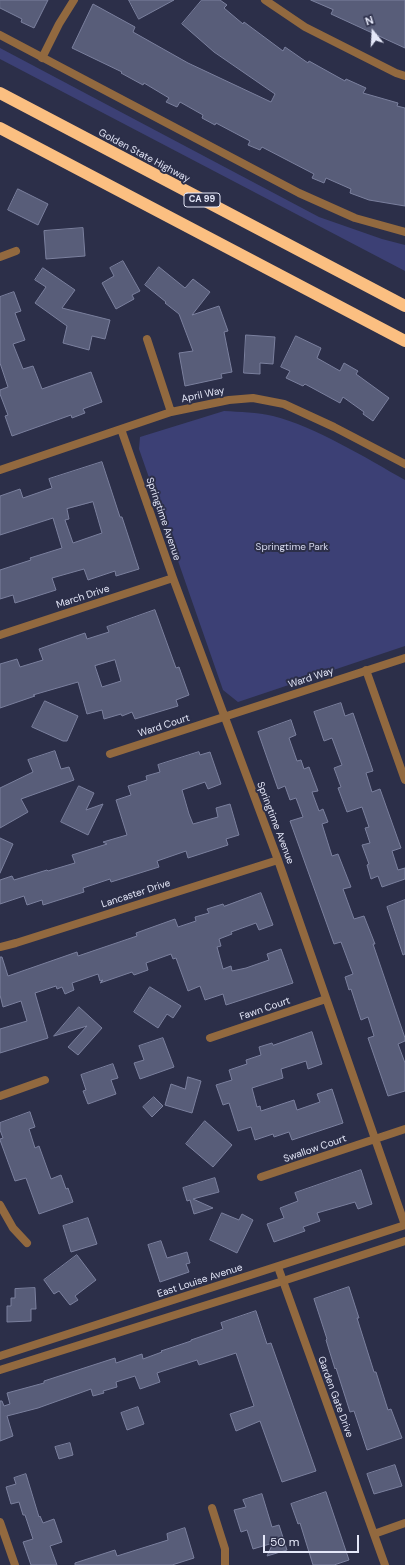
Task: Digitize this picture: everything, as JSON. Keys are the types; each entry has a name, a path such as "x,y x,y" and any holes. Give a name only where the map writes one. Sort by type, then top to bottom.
{"highway":[{"name":"Golden State Highway","path":"0,94 405,306"},
{"path":"0,128 405,341"}],"street":[{"path":"42,58 59,24 74,0"},
{"path":"265,0 305,27 396,73 405,76"},
{"path":"0,35 299,193 355,218 405,232"},
{"path":"0,257 16,252"},
{"path":"147,339 171,412"},
{"name":"April Way","path":"0,468 171,412 228,400 253,398 284,404 334,426 405,464"},
{"name":"Springtime Avenue","path":"121,429 173,578 278,860 405,1225"},
{"name":"March Drive","path":"0,635 173,578"},
{"name":"Ward Way","path":"224,716 405,658"},
{"path":"366,670 405,780"},
{"name":"Ward Court","path":"110,754 224,716"},
{"name":"Lancaster Drive","path":"0,947 278,860"},
{"name":"Fawn Court","path":"210,1038 326,999"},
{"path":"0,1096 45,1080"},
{"name":"Swallow Court","path":"261,1177 405,1129"},
{"path":"0,1205 13,1228 27,1243"},
{"name":"East Louise Avenue","path":"0,1356 405,1225"},
{"path":"0,1370 405,1241"},
{"name":"Garden Gate Drive","path":"278,1267 385,1565"},
{"path":"212,1508 225,1549 225,1565"},
{"path":"0,1522 14,1565"},
{"path":"374,1534 405,1523"}],"green space":[{"path":"0,48 319,217 382,239 405,245 405,271 0,59"},
{"name":"Springtime Park","path":"224,411 261,414 289,421 323,435 405,480 405,646 238,702 223,690 139,449 140,437"}],"building":[{"path":"0,0 48,0 34,28 21,22 22,19 0,8"},
{"path":"129,0 174,0 139,19"},
{"path":"202,0 220,0 227,5 224,8 243,24 244,22 283,51 285,47 308,63 309,61 345,81 346,79 366,88 363,93 398,103 397,106 405,108 405,206 369,200 350,193 351,189 326,178 324,183 312,178 314,174 262,147 260,150 248,145 250,141 216,123 215,125 202,118 203,115 180,102 177,107 166,102 169,98 144,83 143,85 121,73 122,72 72,48 93,4 135,27 133,32 188,63 271,102 275,94 214,52 182,24"},
{"path":"311,0 405,0 405,48 331,14 333,10"},
{"path":"18,189 48,204 38,225 8,210"},
{"path":"83,228 85,256 46,259 44,231"},
{"path":"123,261 140,291 132,295 134,299 116,309 102,283 114,276 110,268"},
{"path":"159,267 185,288 193,279 210,292 192,315 219,306 228,331 224,332 232,372 221,374 222,378 185,386 179,353 193,351 179,314 145,285"},
{"path":"43,268 75,290 62,308 110,320 105,339 92,336 89,350 63,343 67,326 35,303 46,287 35,280"},
{"path":"14,292 21,311 15,313 25,340 13,344 23,369 33,366 42,389 91,372 102,402 83,409 85,413 72,418 71,415 12,436 5,416 8,415 0,394 0,390 8,387 0,363 0,297"},
{"path":"246,335 275,337 273,364 260,363 260,374 244,373"},
{"path":"296,336 321,348 317,358 340,371 344,363 358,371 356,374 389,398 373,421 363,414 364,412 343,397 340,403 305,384 303,386 286,378 290,371 281,367"},
{"path":"102,462 139,569 116,576 115,571 88,580 84,569 52,578 56,590 15,603 13,595 0,599 0,570 31,560 30,558 62,548 53,518 0,535 0,496 20,489 23,498 52,488 49,479","holes":["93,502 102,533 73,543 65,520 69,519 67,509"]},
{"path":"155,610 176,668 179,667 189,695 176,700 178,706 135,719 132,712 122,716 121,714 104,719 102,710 87,714 78,682 33,695 35,696 0,708 0,664 17,659 20,667 43,660 39,649 85,633 87,639 109,632 107,627","holes":["115,660 121,681 102,687 95,666"]},
{"path":"45,701 78,716 67,741 63,741 32,727"},
{"path":"341,703 345,716 353,713 373,771 366,773 372,792 380,789 401,848 392,851 398,870 405,868 405,879 382,887 378,876 371,879 367,865 369,864 362,845 370,843 365,828 369,827 362,807 347,812 338,788 341,787 334,768 342,765 332,738 324,741 314,712"},
{"path":"291,720 296,735 289,738 297,761 301,760 304,769 309,767 318,791 312,792 319,811 323,809 328,822 322,824 332,856 338,854 351,887 343,889 354,919 364,916 375,944 373,944 405,1038 405,1041 398,1044 405,1063 405,1091 388,1096 368,1038 374,1036 368,1017 361,1020 351,989 349,990 345,977 353,974 341,942 334,944 290,821 303,817 296,798 290,800 285,786 278,789 258,732"},
{"path":"55,751 61,769 69,767 74,780 21,799 28,812 0,828 0,788 33,772 28,760"},
{"path":"199,752 200,755 210,752 221,784 208,789 205,782 182,790 189,814 193,824 218,817 216,808 230,804 239,835 226,839 228,845 188,858 186,851 157,861 159,867 111,882 110,879 83,888 84,892 43,905 42,900 27,905 24,896 0,904 0,880 12,876 14,880 75,863 72,855 107,844 103,842 127,835 116,800 131,795 128,786 147,780 146,776 160,772 158,765"},
{"path":"79,786 94,793 86,810 103,804 88,835 61,822"},
{"path":"0,838 13,844 0,873"},
{"path":"261,893 273,925 259,930 256,923 231,932 232,934 219,939 221,946 217,947 223,969 231,966 232,971 246,968 269,960 267,954 281,949 293,983 226,1005 223,994 205,1000 200,986 188,991 176,958 173,959 171,954 146,963 148,970 134,975 132,972 100,983 103,980 100,981 98,974 72,983 74,990 65,994 62,987 57,989 56,986 35,993 48,1038 0,1053 0,1029 27,1021 21,1001 3,1007 0,995 0,957 2,957 8,976 77,952 78,956 137,936 136,933 175,919 178,927 196,921 195,917 209,913 207,909 223,904 224,906"},
{"path":"405,900 405,954 403,955 387,907"},
{"path":"150,987 181,1006 173,1018 167,1014 158,1028 134,1012"},
{"path":"79,1007 102,1028 78,1055 68,1047 87,1026 54,1036"},
{"path":"312,1032 322,1064 308,1069 306,1061 281,1069 283,1078 252,1088 257,1107 260,1106 261,1111 294,1100 297,1110 320,1102 317,1094 332,1089 343,1123 292,1140 289,1132 274,1137 273,1134 255,1140 251,1127 238,1131 229,1103 223,1105 216,1085 232,1080 229,1070 247,1064 246,1060 261,1055 259,1047 272,1043 273,1045"},
{"path":"163,1038 174,1067 140,1079 134,1063 144,1060 139,1046"},
{"path":"113,1064 118,1078 111,1080 116,1094 88,1104 83,1091 86,1090 81,1075"},
{"path":"188,1077 201,1081 192,1113 165,1105 171,1084 185,1089"},
{"path":"154,1097 163,1106 152,1117 143,1107"},
{"path":"30,1112 35,1127 29,1129 35,1148 39,1146 51,1179 61,1175 73,1202 39,1214 26,1178 15,1181 0,1140 3,1138 0,1130 0,1123"},
{"path":"205,1121 232,1145 213,1167 186,1144"},
{"path":"361,1170 372,1204 358,1209 355,1202 317,1213 320,1221 303,1227 305,1231 274,1242 267,1224 284,1218 280,1208 298,1201 295,1193"},
{"path":"215,1178 219,1192 193,1199 213,1208 194,1214 190,1200 187,1201 183,1188"},
{"path":"222,1213 239,1220 242,1214 253,1220 237,1253 210,1240"},
{"path":"88,1218 97,1244 71,1252 63,1226"},
{"path":"161,1241 167,1258 187,1252 190,1263 186,1264 189,1272 160,1282 148,1245"},
{"path":"77,1255 96,1280 75,1296 78,1300 70,1305 59,1291 54,1294 44,1280"},
{"path":"349,1287 374,1372 376,1372 388,1410 391,1409 402,1438 367,1450 354,1411 350,1412 336,1368 335,1369 314,1299"},
{"path":"35,1288 36,1309 31,1309 31,1321 7,1322 7,1306 11,1306 11,1298 15,1298 15,1289"},
{"path":"256,1311 267,1344 271,1343 316,1471 282,1482 260,1421 236,1431 230,1414 254,1406 236,1353 199,1365 197,1360 157,1373 160,1382 140,1389 135,1376 116,1382 117,1387 103,1391 104,1393 93,1396 91,1389 38,1408 7,1416 13,1436 0,1441 0,1401 2,1401 4,1406 10,1404 7,1393 44,1383 44,1381 115,1358 116,1363 142,1354 143,1359 223,1329 221,1323"},
{"path":"138,1407 144,1424 127,1430 121,1413"},
{"path":"70,1443 73,1455 59,1459 55,1447"},
{"path":"395,1465 402,1486 374,1494 367,1474"},
{"path":"26,1474 39,1517 40,1516 43,1523 54,1519 62,1542 50,1546 57,1565 31,1565 23,1542 33,1539 19,1502 11,1504 6,1487 16,1484 14,1478"},
{"path":"326,1492 349,1560 334,1565 313,1565 300,1523 298,1524 291,1504"},
{"path":"262,1494 272,1527 279,1525 287,1550 267,1556 273,1543 253,1549 247,1530 241,1532 234,1510 246,1507 243,1500"},
{"path":"185,1528 194,1558 172,1565 75,1565 75,1563 115,1550 117,1556 168,1540 167,1534"}]}
